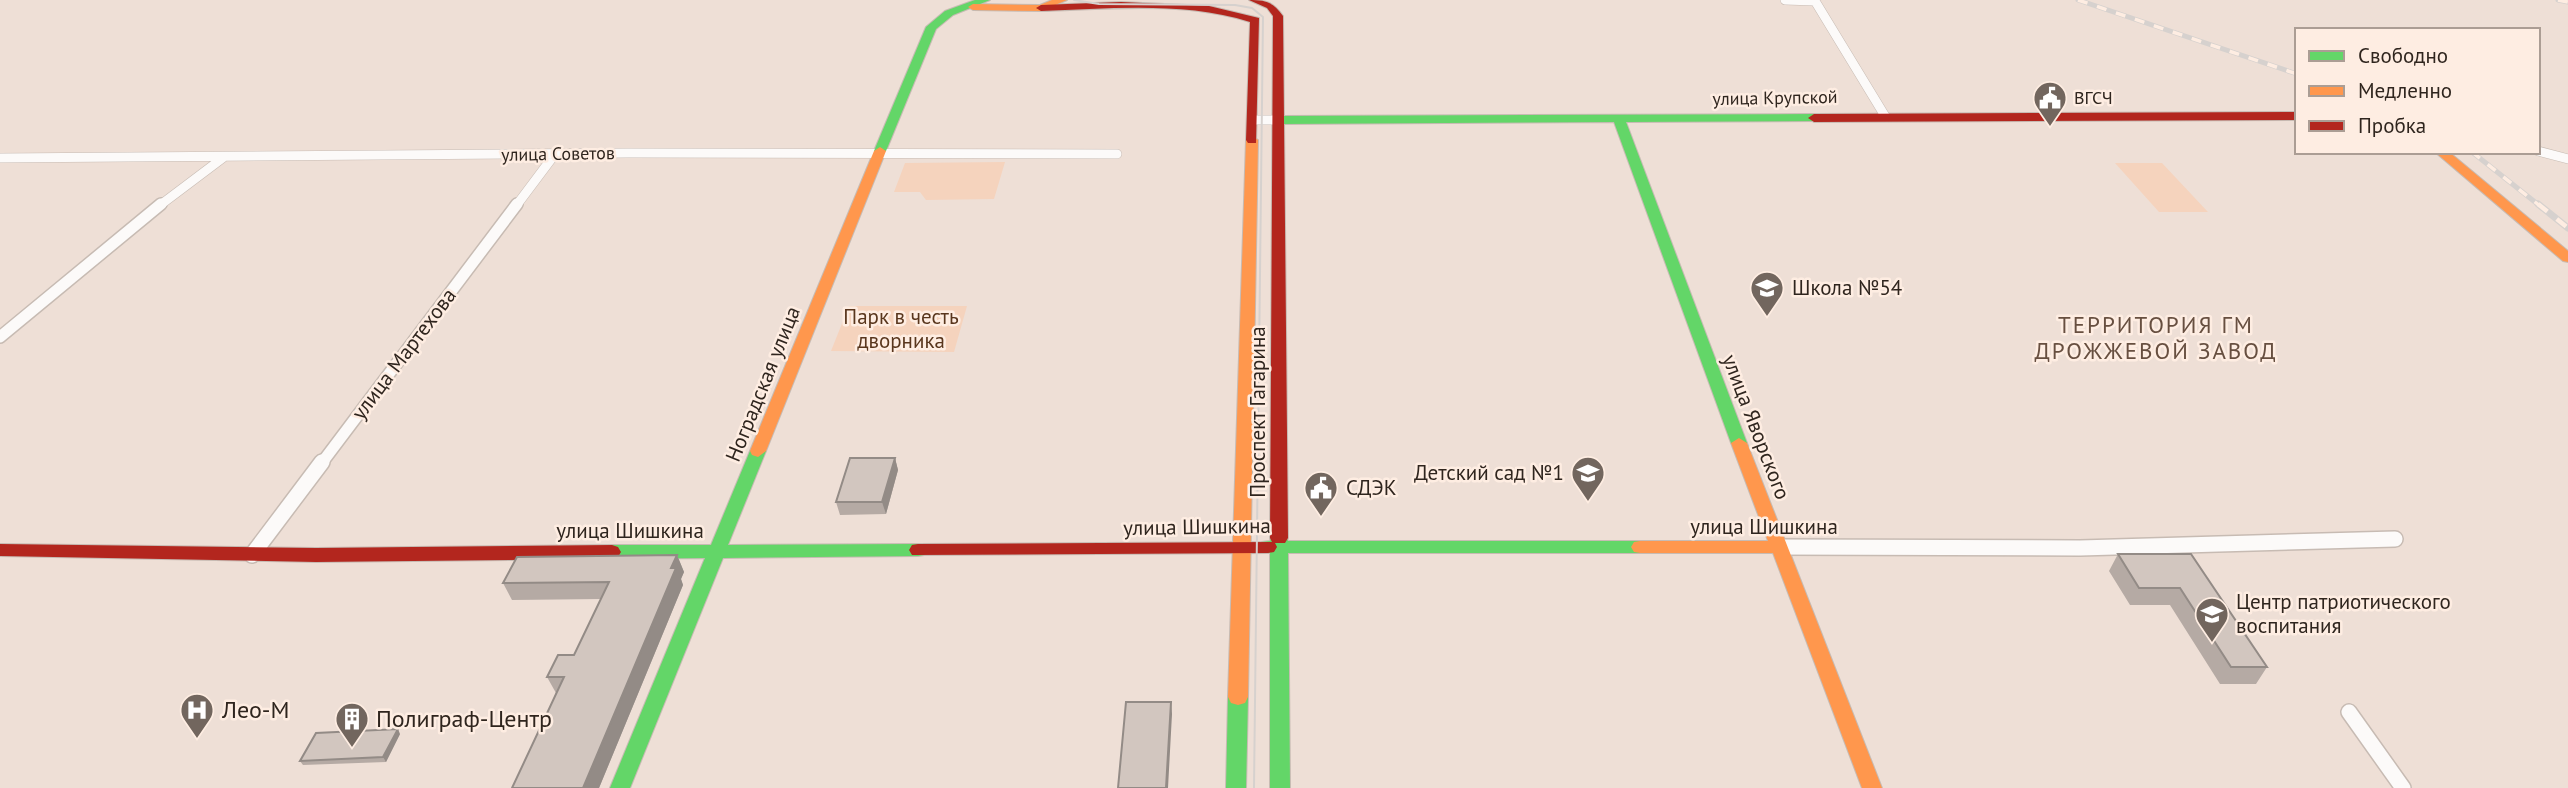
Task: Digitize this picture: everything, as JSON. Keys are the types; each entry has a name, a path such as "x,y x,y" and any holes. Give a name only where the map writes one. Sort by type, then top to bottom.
{"main road":[{"name":"Ноградская улица","path":"620,788 931,27 939,19 959,8 985,0"},
{"path":"1041,8 1062,0"},
{"path":"1254,0 1271,6 1278,16 1280,120"},
{"path":"959,8 1008,4 1041,8 1213,6 1252,15 1255,20 1253,120"},
{"name":"улица Крупской","path":"1280,120 2295,116"},
{"name":"Проспект Гагарина","path":"1236,788 1253,120"},
{"name":"Проспект Гагарина","path":"1280,120 1280,788"},
{"name":"улица Яворского","path":"1619,120 1778,547 1872,788"},
{"path":"2443,154 2568,258"},
{"name":"улица Шишкина","path":"0,550 252,555 1242,547 1778,547"}],"street":[{"path":"1785,0 1815,1 1885,116"},
{"name":"улица Крупской","path":"1253,120 1280,120"},
{"path":"2540,152 2568,159"},
{"name":"улица Мартехова","path":"252,555 555,154"},
{"name":"улица Советов","path":"0,158 1117,154"},
{"path":"0,337 145,216 225,157"},
{"name":"улица Шишкина","path":"1778,547 2120,547 2395,539"},
{"path":"2349,712 2403,788"}],"green space":[{"path":"1005,162 994,199 926,200 920,192 894,192 905,163"},
{"path":"2115,163 2162,163 2208,212 2159,212"},
{"name":"Парк в честь дворника","path":"849,306 967,306 954,352 831,351"}],"building":[{"path":"850,458 895,458 882,502 836,502"},
{"path":"2118,554 2191,554 2267,667 2231,667 2180,588 2139,588"},
{"path":"677,555 671,568 676,568 583,788 512,788 564,677 547,677 558,655 574,655 609,582 503,583 517,557"},
{"path":"1126,702 1171,702 1166,788 1118,788"},
{"name":"Полиграф-Центр","path":"398,729 383,757 300,761 316,733"}],"tram line":[{"path":"1074,0 1099,4 1235,5 1252,8 1263,17 1254,788"}],"railway":[{"path":"2078,0 2295,73"},
{"path":"2558,0 2568,2"},
{"path":"2475,154 2540,206"},
{"path":"2538,204 2568,228"}],"traffic: fast":[{"path":"880,151 931,27 949,13 985,0"},
{"path":"1280,120 1814,118"},
{"path":"1619,120 1739,443"},
{"path":"620,788 758,451"},
{"path":"1279,538 1280,788"},
{"path":"1268,547 1640,547"},
{"path":"612,552 918,550"},
{"path":"1236,788 1238,697"}],"traffic: slow":[{"path":"973,7 1041,8 1062,0"},
{"path":"1238,697 1252,140"},
{"path":"758,451 880,151"},
{"path":"2443,154 2568,258"},
{"path":"1739,443 1872,788"},
{"path":"1640,547 1778,547"}],"traffic: jam":[{"path":"1254,0 1271,6 1278,16 1279,538"},
{"path":"1041,8 1181,7 1209,9 1255,20 1252,140"},
{"path":"1814,118 2295,116"},
{"path":"918,550 1268,547"},
{"path":"0,550 316,555 612,552"}],"place":[{"name":"ВГСЧ","path":"2050,128"},
{"name":"Школа №54","path":"1767,318"},
{"name":"Детский сад №1","path":"1588,503"},
{"name":"СДЭК","path":"1321,518"},
{"name":"Центр патриотического воспитания","path":"2212,644"},
{"name":"Лео-М","path":"197,740"},
{"name":"Полиграф-Центр","path":"352,749"}],"district":[{"name":"ТЕРРИТОРИЯ ГМ ДРОЖЖЕВОЙ ЗАВОД","path":"2156,338"}]}
